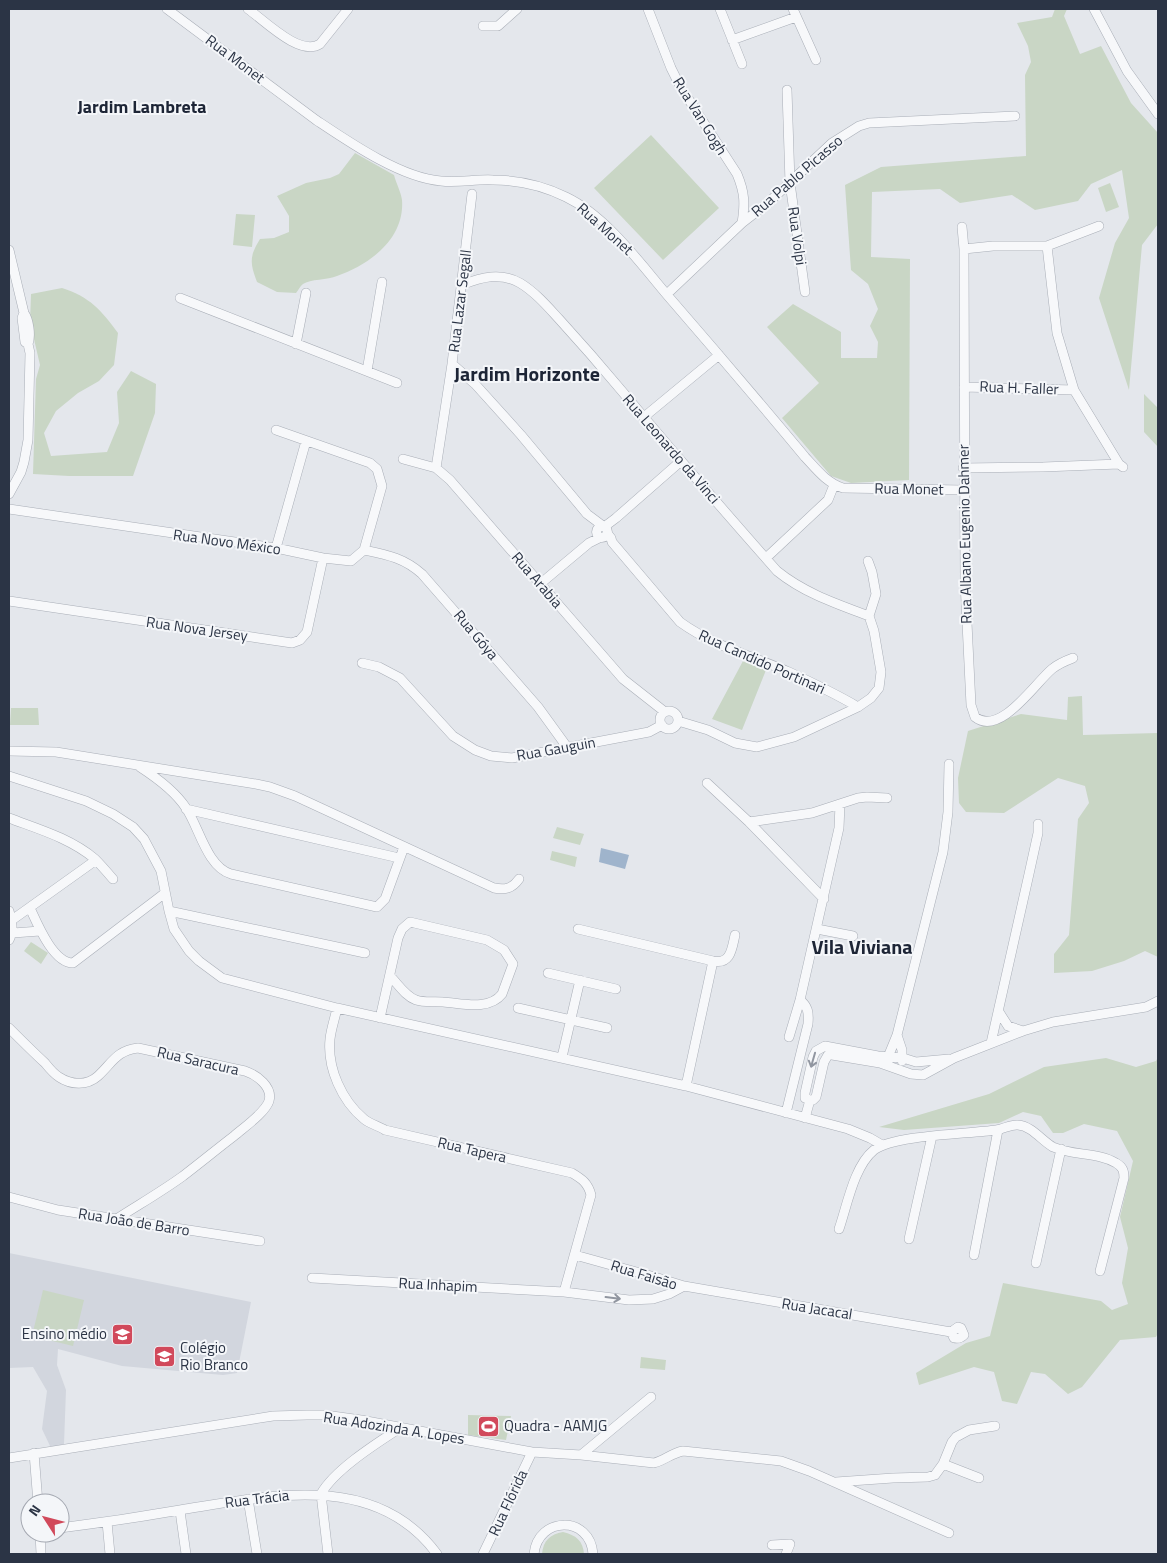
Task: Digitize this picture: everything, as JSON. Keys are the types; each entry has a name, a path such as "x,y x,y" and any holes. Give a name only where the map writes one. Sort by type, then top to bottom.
{"street":[{"name":"Rua Monet","path":"167,9 316,120 393,165 426,178 441,181 509,180 538,186 567,198 590,213 620,240 805,457 834,486 843,488 963,490"},
{"path":"248,9 295,44 308,48 320,44 348,9"},
{"path":"483,26 498,26 518,9"},
{"name":"Rua Van Gogh","path":"648,9 671,68 683,91 737,174 744,197 742,223"},
{"path":"720,9 742,64"},
{"path":"1094,9 1127,70 1158,114"},
{"path":"732,40 795,13 816,60"},
{"name":"Rua Volpi","path":"787,90 790,183 805,292"},
{"name":"Rua Pablo Picasso","path":"667,294 742,223 769,202 832,144 859,126 1015,116"},
{"name":"Rua Lazar Segall","path":"436,468 450,380 472,194"},
{"path":"964,248 1047,246 1099,226"},
{"name":"Rua Albano Eugenio Dahmer","path":"962,227 964,248 963,490 965,582 971,704 975,717 984,722 990,722 1006,715 1051,670 1060,663 1073,658"},
{"path":"963,468 1121,466 1074,390 1057,333 1047,246"},
{"path":"9,250 24,313 22,318 30,361 28,440 22,472 9,494"},
{"path":"464,268 481,278"},
{"name":"Rua Leonardo da Vinci","path":"462,285 493,276 508,278 527,288 538,297 590,353 777,571 801,588 869,616"},
{"path":"367,372 382,282"},
{"path":"296,344 306,293"},
{"path":"180,298 397,383"},
{"path":"644,418 719,355"},
{"name":"Rua Candido Portinari","path":"452,364 475,384 521,436 680,622 717,644 789,672 858,707"},
{"path":"450,380 467,378"},
{"name":"Rua H. Faller","path":"964,387 1074,390"},
{"path":"276,430 370,463 377,469 382,486 364,550"},
{"path":"276,548 306,441"},
{"name":"Rua Arabia","path":"404,459 436,468 465,497 623,679 633,689 665,712 674,712 678,717 678,721 708,730 735,742 757,747 794,737 858,707"},
{"path":"540,584 615,523 616,518 681,461"},
{"path":"766,558 828,500 834,486"},
{"name":"Rua Novo México","path":"9,509 276,548 323,558 351,561 364,550"},
{"name":"Rua Góya","path":"364,550 399,558 411,564 422,574 538,707 567,747"},
{"name":"Rua Nova Jersey","path":"9,601 292,643 300,640 307,632 323,558"},
{"path":"858,707 876,693 881,677 874,631 869,616 876,594 868,561"},
{"name":"Rua Gauguin","path":"362,663 380,667 400,678 453,736 475,750 491,756 512,758 649,732 662,725"},
{"path":"665,712 661,718 662,725 666,728 675,726 678,721"},
{"path":"9,751 48,751 270,787 295,796 494,888 503,890 510,888 519,879"},
{"path":"888,1061 897,1035 943,852 948,812 949,764"},
{"path":"138,765 163,784 186,808 216,865 224,872 377,907 385,899 404,847"},
{"path":"9,776 86,801 113,814 133,827 144,839 161,872 174,929 189,951 222,978 337,1008 686,1086 848,1128 882,1145"},
{"path":"707,783 749,822 824,899"},
{"path":"749,822 812,813 867,797 887,798"},
{"path":"789,1037 800,1000 824,899 839,828 840,804"},
{"path":"186,808 399,858"},
{"path":"9,818 60,837 75,845 96,860 113,879"},
{"path":"991,1043 1038,833 1038,824"},
{"path":"40,931 11,936 10,915 30,908 96,860"},
{"path":"30,908 40,931 60,958 66,962 73,962 165,893"},
{"path":"169,911 365,953"},
{"path":"380,1018 398,938 402,929 410,922 487,940 504,950 513,964 499,998 495,1001 469,1005 416,1000 408,995 390,976"},
{"path":"578,929 720,962 725,961 730,956 735,935"},
{"path":"817,929 853,936"},
{"path":"686,1086 713,961"},
{"path":"548,973 616,989"},
{"path":"562,1057 580,980"},
{"path":"786,1113 808,1024 806,1004 800,1000"},
{"path":"810,1100 806,1098 806,1088 813,1057 818,1049 825,1046 888,1061 898,1069 911,1074 923,1075 954,1058 1023,1031 1054,1022 1146,1007 1158,1001"},
{"name":"Rua Tapera","path":"337,1008 330,1039 331,1064 340,1088 351,1105 365,1120 385,1130 572,1174 583,1179 589,1186 591,1195 564,1292"},
{"path":"518,1008 607,1028"},
{"path":"999,1012 1008,1026 1023,1031"},
{"name":"Rua Saracura","path":"9,1028 59,1077 70,1082 81,1084 89,1082 98,1077 114,1058 122,1053 138,1048 245,1071 259,1078 265,1085 269,1094 269,1101 251,1122 182,1177 115,1220"},
{"path":"897,1035 903,1058 898,1069"},
{"path":"810,1100 816,1097 824,1062 832,1054 888,1061 903,1058 916,1062 954,1058"},
{"path":"923,1075 929,1062"},
{"path":"806,1088 818,1090"},
{"path":"805,1118 810,1100"},
{"path":"839,1229 857,1173 869,1154 882,1145 932,1136 998,1130 1016,1124 1023,1126 1047,1143 1061,1149 1109,1160 1124,1171 1124,1178 1100,1271"},
{"path":"974,1255 998,1130"},
{"path":"909,1239 932,1136"},
{"path":"1036,1263 1061,1149"},
{"name":"Rua João de Barro","path":"9,1197 58,1210 115,1220 260,1241"},
{"name":"Rua Faisão","path":"575,1256 684,1286"},
{"name":"Rua Inhapim","path":"312,1278 564,1292"},
{"name":"Rua Faisão","path":"564,1292 641,1300 669,1294 684,1286"},
{"name":"Rua Jacacal","path":"684,1286 951,1332"},
{"path":"581,1455 651,1397"},
{"name":"Rua Adozinda A. Lopes","path":"9,1458 273,1416 325,1415 532,1452 654,1463 662,1461 671,1454 683,1451 781,1461 834,1482 949,1533"},
{"path":"834,1482 928,1477 935,1475 943,1464 956,1437 970,1430 995,1426"},
{"path":"328,1554 321,1494 326,1486 369,1449 400,1428"},
{"name":"Rua Flórida","path":"483,1554 532,1452"},
{"path":"34,1453 37,1493"},
{"path":"943,1464 979,1478"},
{"name":"Rua Trácia","path":"70,1527 248,1499 282,1495 321,1494 363,1503 394,1514 420,1533 437,1554"},
{"path":"248,1499 258,1554"},
{"path":"180,1511 186,1554"},
{"path":"107,1522 110,1554"},
{"path":"534,1554 539,1538 545,1531 554,1526 564,1525 573,1526 582,1531 588,1538 593,1554"},
{"path":"772,1545 790,1544 786,1554"}],"shaded area":[{"name":"Colégio Rio Branco","path":"9,1253 251,1302 237,1373 223,1375 122,1366 58,1349 57,1365 66,1390 64,1444 51,1448 42,1429 47,1391 33,1367 9,1368"}],"green space":[{"path":"1055,9 1067,9 1064,16 1080,54 1101,46 1131,103 1158,133 1158,224 1142,245 1129,390 1099,298 1115,243 1129,218 1122,170 1091,184 1078,201 1035,210 1012,195 960,203 940,189 872,192 871,257 910,259 909,480 851,483 831,476 782,418 819,383 767,327 793,304 841,332 841,358 877,358 878,342 870,326 878,309 868,284 851,270 845,185 881,167 1026,156 1025,75 1031,62 1028,46 1017,23 1052,17"},
{"path":"651,135 719,208 663,260 594,188"},
{"path":"355,153 394,175 402,200 398,227 391,238 383,248 361,265 333,277 306,282 296,293 277,292 257,282 253,270 252,256 260,239 274,238 289,232 289,216 277,196 306,183 339,174"},
{"path":"1110,183 1119,207 1106,212 1098,188"},
{"path":"236,214 255,215 252,247 233,245"},
{"path":"62,288 88,300 118,333 114,365 99,381 78,393 56,411 44,433 51,456 107,452 119,423 117,392 131,371 156,384 155,413 133,476 33,474 36,379 40,365 30,322 31,294"},
{"path":"1144,394 1158,408 1158,447 1144,432"},
{"path":"743,661 766,670 742,730 712,719"},
{"path":"1082,696 1083,735 1158,733 1158,957 1145,951 1124,961 1092,971 1054,973 1054,954 1069,935 1078,819 1089,803 1085,786 1058,778 1004,813 966,812 959,803 958,778 968,731 1021,714 1067,720 1068,697"},
{"path":"11,708 38,708 39,725 10,725"},
{"path":"557,827 584,834 580,845 553,838"},
{"path":"552,851 577,857 575,867 550,860"},
{"path":"31,942 48,953 41,964 24,951"},
{"path":"1158,1057 1158,1333 1156,1337 1120,1340 1082,1387 1068,1394 1045,1374 1031,1372 1017,1404 1002,1401 994,1372 974,1367 919,1385 916,1373 966,1343 990,1336 1003,1283 1101,1301 1112,1310 1128,1304 1122,1283 1128,1248 1120,1217 1133,1161 1117,1131 1084,1124 1063,1133 1053,1133 1041,1116 1023,1112 999,1123 904,1130 879,1127 989,1094 1044,1067 1106,1058 1136,1067 1156,1061"},
{"path":"43,1290 84,1300 73,1346 32,1336"},
{"path":"641,1357 666,1360 665,1370 640,1368"},
{"name":"Quadra - AAMJG","path":"468,1415 511,1416 506,1440 468,1435"},
{"path":"563,1532 578,1539 584,1554 542,1554 548,1539 554,1534"}],"water":[{"path":"601,848 629,855 625,869 599,862"}],"place":[{"name":"Ensino médio","path":"123,1334"},
{"name":"Colégio Rio Branco","path":"164,1357"},
{"name":"Quadra - AAMJG","path":"488,1426"}],"district":[{"name":"Jardim Lambreta","path":"142,107"},
{"name":"Jardim Horizonte","path":"527,374"},
{"name":"Vila Viviana","path":"862,947"}]}
